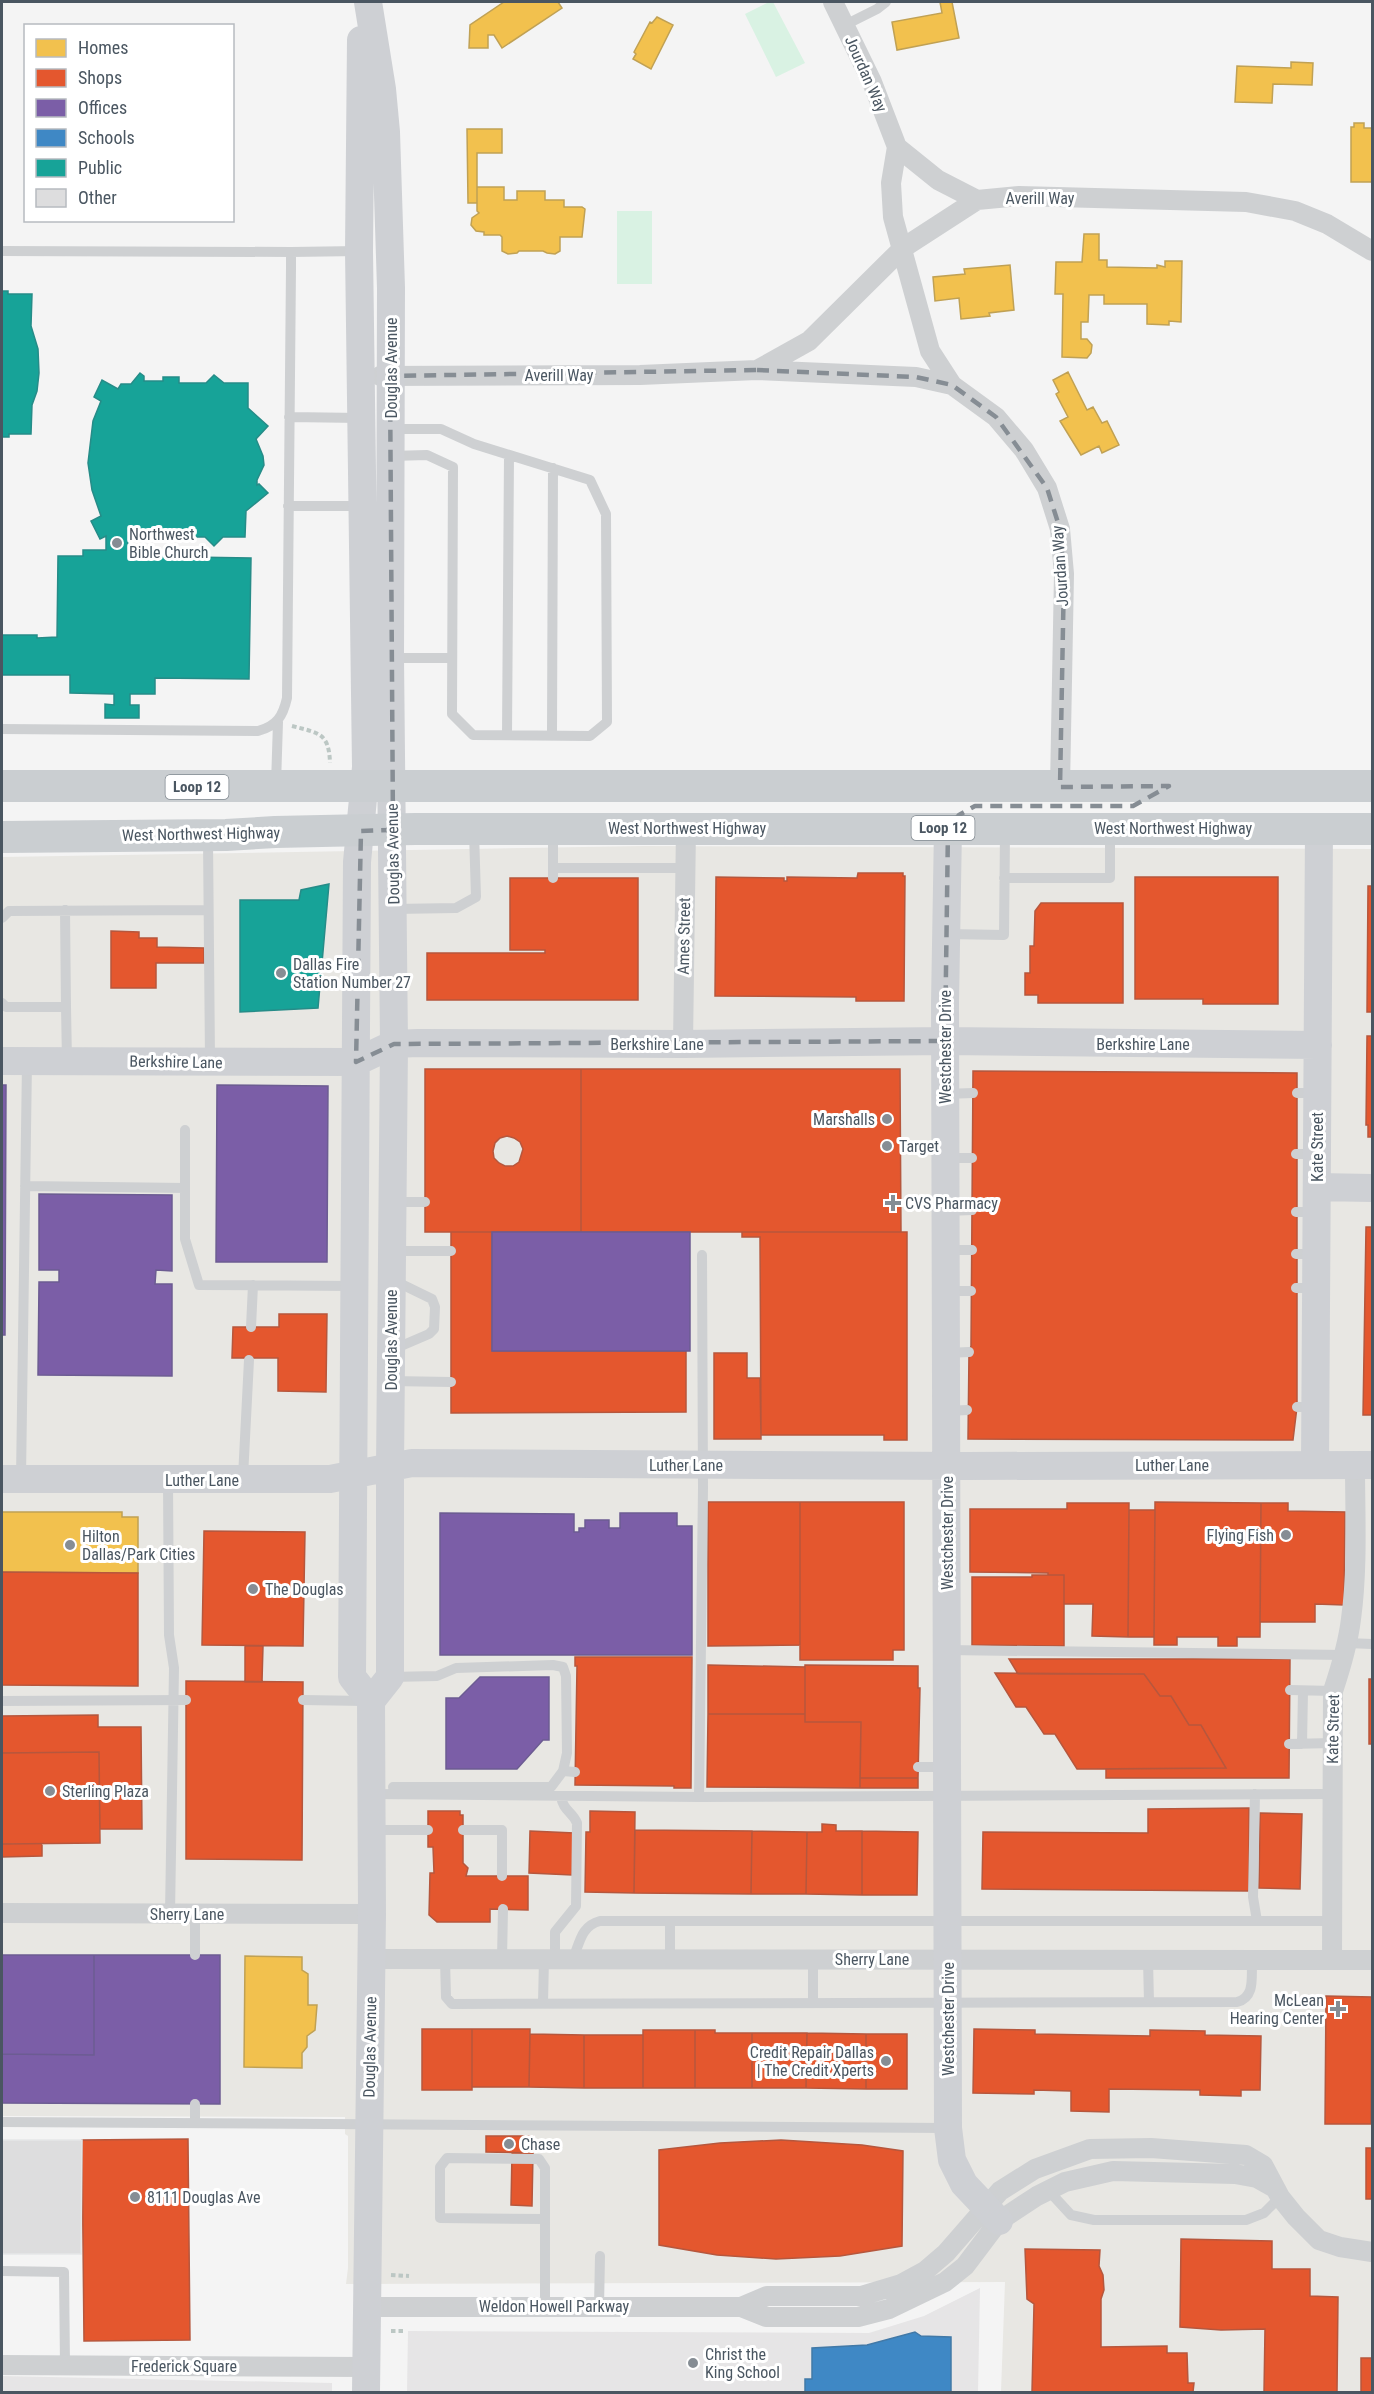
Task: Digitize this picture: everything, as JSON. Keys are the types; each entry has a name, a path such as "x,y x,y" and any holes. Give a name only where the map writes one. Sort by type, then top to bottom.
{"main road":[{"name":"Loop 12","path":"2,786 276,788 1372,786"},
{"path":"948,828 966,809 975,806 1133,806 1169,786"},
{"path":"275,832 276,788"},
{"name":"West Northwest Highway","path":"2,837 393,830 686,828 1372,829"}],"street":[{"name":"Douglas Avenue","path":"362,2 359,133 374,193 391,288 390,658 378,787 360,831 357,862 352,1677 371,1701 372,1914 367,2380"},
{"name":"Douglas Avenue","path":"368,2 382,88 386,132 359,251 366,756 393,830 390,1677"},
{"name":"Jourdan Way","path":"833,2 872,82 897,147 891,183 893,217 930,351 952,386 996,417 1024,450 1047,488 1060,529 1064,574 1060,787"},
{"path":"897,147 938,180 977,200"},
{"name":"Averill Way","path":"757,370 809,341 903,249 977,200 1019,196 1246,202 1295,211 1327,224 1372,251"},
{"name":"Averill Way","path":"361,377 640,375 757,370 916,377 952,386"},
{"name":"Ames Street","path":"683,1044 686,828"},
{"name":"Westchester Drive","path":"948,828 945,1094 959,1158 957,1410 946,1466 948,2128 952,2160 964,2184 992,2214"},
{"name":"Kate Street","path":"1315,1465 1306,1407 1311,1345 1306,1288 1310,1204 1307,1093 1318,1045 1319,828"},
{"name":"Berkshire Lane","path":"14,1061 356,1062 394,1044 945,1041 1318,1045"},
{"path":"1310,1204 1372,1188"},
{"path":"355,1201 392,1202"},
{"path":"354,1251 392,1251"},
{"name":"Luther Lane","path":"11,1479 330,1479 412,1463 946,1466 1364,1465"},
{"name":"Kate Street","path":"1332,1960 1333,1691 1346,1649 1354,1590 1364,1465"},
{"path":"371,1701 390,1677"},
{"name":"Sherry Lane","path":"2,1913 372,1914"},
{"name":"Sherry Lane","path":"371,1959 1372,1960"},
{"name":"Weldon Howell Parkway","path":"368,2307 741,2307 766,2317 858,2317 890,2309 945,2282 965,2266 1009,2186 1035,2169 1057,2159 1090,2149 1151,2148 1246,2155 1263,2165 1277,2192 1296,2217 1319,2240 1340,2247 1372,2252"},
{"path":"1057,2159 1057,2186"},
{"name":"Weldon Howell Parkway","path":"992,2214 1057,2186 1113,2171 1235,2174 1257,2178 1277,2192"},
{"name":"Frederick Square","path":"2,2365 64,2365 367,2380"}],"lane":[{"path":"845,25 878,9 886,2"},
{"path":"2,251 359,251"},
{"path":"2,729 258,731 278,722 285,711 287,698 291,252"},
{"path":"289,417 361,418"},
{"path":"441,429 474,444 590,480 606,514 607,722 590,736 473,735 452,714 453,467 427,455 391,443 441,429"},
{"path":"507,735 509,455"},
{"path":"552,735 553,468"},
{"path":"288,506 362,506"},
{"path":"390,658 452,658"},
{"path":"276,788 278,722"},
{"path":"553,829 553,873 685,868"},
{"path":"946,934 1004,935 1005,829"},
{"path":"1004,878 1110,878 1110,829"},
{"path":"394,909 456,908 476,897 474,830"},
{"path":"208,835 210,1063"},
{"path":"65,910 66,1061"},
{"path":"2,918 9,911 208,910"},
{"path":"2,1003 6,1007 66,1007"},
{"path":"11,1479 25,1186 14,1061"},
{"path":"945,1094 973,1093"},
{"path":"185,1130 185,1239 199,1285 353,1286"},
{"path":"25,1186 185,1188"},
{"path":"392,1202 425,1202"},
{"path":"392,1251 451,1251"},
{"path":"699,1797 703,1465 702,1255"},
{"path":"391,1279 432,1299 435,1307 434,1329 429,1334 391,1351"},
{"path":"251,1327 253,1285"},
{"path":"243,1480 249,1360"},
{"path":"391,1380 451,1382"},
{"path":"168,1480 169,1635 174,1668 170,1914"},
{"path":"947,1650 1346,1649 1372,1644"},
{"path":"372,1790 551,1787 563,1772 567,1753 571,1676 563,1667 553,1665 456,1668 437,1676 390,1677"},
{"path":"1290,1690 1333,1691"},
{"path":"1302,1744 1303,1691"},
{"path":"2,1701 186,1700"},
{"path":"303,1700 371,1701"},
{"path":"1289,1744 1333,1743"},
{"path":"918,1767 947,1781"},
{"path":"563,1772 575,1772"},
{"path":"372,1790 561,1796 699,1797 947,1781 1255,1794 1332,1794"},
{"path":"1255,1794 1253,1897 1257,1921"},
{"path":"543,2003 557,1959 555,1932 576,1906 577,1823 565,1809 561,1796"},
{"path":"372,1830 428,1830"},
{"path":"463,1830 502,1830 502,1876"},
{"path":"502,1959 503,1910"},
{"path":"195,1914 195,1956"},
{"path":"557,1959 590,1923 600,1921 1332,1921"},
{"path":"670,1921 670,1959"},
{"path":"445,1959 446,1997 452,2004 1237,2002 1244,2000 1251,1991 1252,1960"},
{"path":"813,1959 813,2002"},
{"path":"1148,1960 1149,2002"},
{"path":"195,2104 195,2123"},
{"path":"2,2122 948,2128"},
{"path":"545,2219 440,2218 440,2167 447,2158 539,2159 545,2168 545,2219 545,2306"},
{"path":"1057,2186 1071,2215 1094,2220 1246,2220 1264,2212 1277,2192"},
{"path":"598,2307 600,2256"},
{"path":"2,2271 64,2272 64,2365"}],"path":[{"path":"278,722 319,734 325,738 328,744 330,769"},
{"path":"387,2275 409,2276"},
{"path":"391,2331 405,2331"}],"highlighted area":[{"path":"757,370 916,377 952,385 996,417 1047,488 1060,529 1064,574 1060,787 1169,786 1133,806 975,806 959,815 948,828 945,1041 394,1044 356,1062 361,831 393,830 390,376"}],"shaded area":[{"path":"644,846 1372,849 1372,2392 1001,2392 1005,2282 346,2284 348,2136 345,2134 345,2117 2,2116 2,857"},
{"name":"Christ the King School","path":"980,2288 978,2392 407,2392 408,2331 869,2333 924,2316"},
{"path":"2,2376 332,2383 332,2392 2,2392"}],"green space":[{"path":"773,2 805,63 776,77 745,14"},
{"path":"617,211 652,211 652,284 617,284"}],"building: Homes":[{"path":"504,2 558,2 562,8 502,48 494,35 488,35 488,48 469,48 470,25"},
{"path":"940,2 952,2 959,38 897,50 892,22 942,13"},
{"path":"657,17 673,25 651,69 633,59 636,54 634,52 650,22 652,23"},
{"path":"1291,62 1313,63 1312,85 1273,84 1272,103 1235,102 1237,66 1291,68"},
{"path":"1354,123 1364,123 1364,128 1372,128 1372,182 1351,182 1351,127 1354,127"},
{"path":"467,129 502,129 502,153 477,153 477,203 468,203"},
{"path":"477,187 504,187 504,200 517,200 517,191 545,191 545,200 564,200 564,207 582,207 585,209 582,237 560,237 560,251 555,254 543,251 519,251 508,254 502,251 500,235 484,235 484,232 476,231 471,225 472,218 479,213 477,211"},
{"path":"1084,234 1099,234 1099,260 1107,260 1107,267 1157,268 1157,265 1165,267 1165,261 1182,261 1181,322 1169,321 1169,325 1147,324 1147,304 1104,304 1104,295 1089,295 1088,322 1081,322 1081,339 1087,339 1092,345 1091,353 1087,358 1062,357 1063,294 1055,294 1056,262 1082,262"},
{"path":"1010,265 1014,310 989,313 990,316 961,319 959,298 935,301 933,277 965,274 964,269"},
{"path":"1068,372 1087,410 1093,407 1102,423 1107,421 1119,445 1102,453 1099,446 1081,455 1060,421 1068,417 1056,394 1059,392 1053,380"},
{"name":"Hilton Dallas/Park Cities","path":"2,1512 122,1512 122,1517 138,1517 138,1573 2,1572"},
{"path":"245,1956 302,1957 302,1970 308,1974 308,2005 317,2005 315,2030 307,2036 307,2047 302,2053 302,2068 244,2067"}],"building: Shops":[{"path":"858,873 903,873 905,876 904,1001 856,1001 856,997 715,996 716,877 784,878 784,881 787,881 787,877 857,878"},
{"path":"1135,877 1278,877 1278,1004 1203,1004 1203,999 1135,999"},
{"path":"510,878 638,878 638,1000 427,1000 427,953 545,953 545,950 510,950"},
{"path":"1368,886 1372,886 1372,1012 1367,1012"},
{"path":"1041,903 1123,903 1123,1003 1038,1003 1038,995 1025,995 1025,973 1030,973 1030,946 1034,946 1035,911"},
{"path":"111,931 139,932 139,938 157,938 157,947 204,948 204,963 156,963 156,988 111,988"},
{"path":"1367,1036 1372,1036 1372,1137 1368,1137 1368,1125 1366,1125"},
{"path":"425,1069 581,1069 581,1232 425,1232","holes":["507,1136 520,1142 523,1149 519,1162 513,1166 505,1166 494,1158 495,1143"]},
{"path":"581,1069 900,1069 901,1232 581,1232"},
{"path":"973,1071 1297,1073 1297,1407 1293,1440 968,1439"},
{"path":"1366,1227 1372,1227 1372,1415 1363,1415"},
{"path":"451,1232 492,1232 492,1351 686,1351 686,1412 451,1413"},
{"path":"742,1232 907,1232 907,1440 884,1440 884,1435 761,1435 760,1237 742,1237"},
{"path":"279,1314 327,1314 326,1392 278,1391 278,1358 232,1358 233,1327 279,1327"},
{"path":"714,1353 747,1353 747,1378 760,1378 761,1439 714,1439"},
{"path":"708,1502 800,1502 800,1645 708,1646"},
{"path":"800,1502 904,1502 904,1650 893,1650 893,1660 800,1660"},
{"path":"1155,1502 1261,1503 1260,1637 1237,1637 1237,1646 1218,1646 1218,1637 1177,1637 1177,1645 1154,1645"},
{"path":"1067,1503 1129,1503 1128,1637 1092,1636 1093,1604 1064,1604 1064,1575 970,1572 970,1509 1067,1509"},
{"path":"1261,1503 1288,1503 1288,1511 1345,1512 1344,1605 1315,1604 1315,1622 1260,1622"},
{"path":"1129,1510 1155,1510 1154,1637 1128,1637"},
{"name":"The Douglas","path":"204,1531 305,1532 303,1646 202,1645"},
{"path":"2,1572 138,1573 138,1686 2,1685"},
{"path":"1032,1575 1064,1575 1064,1646 972,1645 972,1577 1032,1577"},
{"path":"245,1646 263,1646 262,1682 245,1682"},
{"path":"575,1657 692,1657 691,1788 575,1785 577,1666 575,1666"},
{"path":"1009,1659 1290,1659 1289,1778 1106,1778 1106,1769 1226,1768 1201,1725 1189,1725 1171,1696 1160,1696 1144,1674 1018,1674"},
{"path":"708,1665 805,1667 805,1714 708,1714"},
{"path":"805,1665 918,1666 918,1688 920,1688 918,1778 860,1778 861,1722 805,1722"},
{"path":"995,1673 1144,1674 1160,1696 1171,1696 1189,1725 1201,1725 1226,1768 1077,1769 1055,1734 1044,1734 1026,1707 1016,1707"},
{"path":"1369,1679 1372,1679 1372,1744 1369,1744"},
{"path":"186,1681 303,1682 302,1860 186,1859"},
{"path":"708,1714 805,1714 805,1722 861,1722 860,1788 707,1787"},
{"path":"98,1715 98,1727 141,1727 142,1829 100,1829 99,1752 2,1753 2,1716"},
{"name":"Sterling Plaza","path":"99,1752 100,1843 2,1844 2,1753"},
{"path":"860,1778 918,1778 918,1788 860,1788"},
{"path":"1249,1808 1249,1891 982,1889 983,1832 1148,1833 1148,1809"},
{"path":"428,1811 460,1811 460,1815 463,1815 463,1863 468,1868 466,1876 528,1876 528,1910 490,1909 490,1922 437,1922 429,1915 430,1873 434,1873 433,1847 428,1847"},
{"path":"590,1811 635,1812 634,1893 585,1892 586,1832 590,1832"},
{"path":"1260,1813 1302,1814 1300,1889 1259,1888"},
{"path":"822,1824 836,1825 836,1831 862,1831 862,1895 806,1894 807,1832 822,1832"},
{"path":"635,1830 752,1831 751,1894 634,1893"},
{"path":"530,1831 574,1833 572,1875 529,1873"},
{"path":"752,1831 807,1832 806,1894 751,1894"},
{"path":"862,1831 918,1832 917,1895 862,1895"},
{"path":"2,1844 42,1844 42,1856 2,1857"},
{"path":"1326,1996 1372,1997 1371,2124 1325,2124"},
{"path":"422,2029 472,2029 472,2090 422,2090"},
{"path":"472,2029 530,2029 529,2087 472,2087"},
{"path":"974,2029 1035,2030 1035,2034 1150,2036 1150,2030 1205,2031 1205,2035 1261,2036 1260,2090 1241,2090 1241,2096 1200,2095 1200,2090 1109,2089 1109,2112 1071,2111 1071,2091 1034,2090 1034,2094 973,2093"},
{"path":"643,2030 695,2030 695,2088 643,2088"},
{"path":"695,2030 715,2030 715,2033 752,2033 752,2088 695,2088"},
{"path":"752,2033 807,2033 806,2088 752,2088"},
{"path":"807,2033 866,2034 866,2089 806,2088"},
{"path":"530,2034 584,2035 584,2088 529,2087"},
{"name":"Credit Repair Dallas | The Credit Xperts","path":"866,2034 907,2034 907,2089 866,2089"},
{"path":"584,2035 643,2035 643,2088 584,2088"},
{"name":"Chase","path":"486,2136 533,2136 533,2153 486,2152"},
{"name":"8111 Douglas Ave","path":"188,2139 190,2340 84,2341 82,2140"},
{"path":"781,2140 862,2145 903,2151 902,2246 840,2256 776,2259 717,2255 659,2245 659,2150 720,2143"},
{"path":"1366,2148 1372,2148 1372,2199 1366,2199"},
{"path":"512,2153 533,2153 532,2206 511,2205"},
{"path":"1181,2239 1272,2241 1272,2269 1310,2269 1310,2296 1338,2297 1337,2392 1264,2392 1265,2329 1221,2330 1180,2327"},
{"path":"1025,2249 1100,2250 1099,2266 1103,2275 1104,2290 1101,2299 1101,2347 1167,2346 1167,2353 1187,2353 1188,2383 1194,2383 1193,2392 1032,2392 1034,2304 1027,2299"},
{"path":"1361,2358 1372,2358 1372,2392 1361,2392"}],"building: Offices":[{"path":"2,1085 6,1085 5,1335 2,1335"},
{"path":"217,1085 328,1086 327,1262 216,1262"},
{"path":"39,1194 172,1195 172,1271 156,1270 155,1284 172,1284 172,1376 38,1375 39,1282 59,1282 59,1270 39,1270"},
{"path":"492,1232 690,1232 690,1351 492,1351"},
{"path":"440,1513 574,1514 574,1532 579,1532 579,1528 585,1528 585,1520 609,1520 609,1528 620,1528 620,1513 677,1513 677,1526 692,1526 692,1655 440,1655"},
{"path":"480,1677 549,1677 549,1740 543,1740 517,1769 446,1769 446,1698 459,1698"},
{"path":"2,1955 94,1955 94,2055 2,2054"},
{"path":"94,1955 220,1955 220,2104 2,2103 2,2054 94,2055"}],"building: Schools":[{"path":"915,2332 921,2336 951,2337 951,2392 805,2392 805,2379 812,2379 812,2348 867,2345"}],"building: Public":[{"path":"2,291 8,291 8,294 32,294 31,326 38,349 39,373 37,391 32,405 31,434 9,434 9,437 2,437"},
{"name":"Northwest Bible Church","path":"140,373 144,376 144,381 163,381 163,377 179,377 179,383 206,383 214,375 224,383 248,383 248,408 268,426 256,439 264,465 257,485 259,484 268,493 246,511 245,537 223,537 214,546 205,537 164,537 164,533 149,533 145,540 141,535 128,535 128,556 251,558 249,679 155,678 155,694 130,694 130,705 139,705 139,718 105,718 105,704 114,705 114,694 70,693 70,675 2,675 2,635 57,637 58,556 83,556 83,550 106,550 106,536 100,539 91,521 101,516 92,490 88,463 93,421 101,401 94,397 102,380 118,389 121,384 131,384"},
{"name":"Dallas Fire Station Number 27","path":"329,884 318,1008 240,1012 240,900 299,900 301,890"}],"building: Other":[{"path":"2,2140 82,2140 81,2254 2,2254"}],"place":[{"name":"Northwest Bible Church","path":"117,543"},
{"name":"Dallas Fire Station Number 27","path":"281,973"},
{"name":"Marshalls","path":"887,1119"},
{"name":"Target","path":"887,1146"},
{"name":"CVS Pharmacy","path":"893,1203"},
{"name":"Flying Fish","path":"1286,1535"},
{"name":"Hilton Dallas/Park Cities","path":"70,1545"},
{"name":"The Douglas","path":"253,1589"},
{"name":"Sterling Plaza","path":"50,1791"},
{"name":"McLean Hearing Center","path":"1338,2009"},
{"name":"Credit Repair Dallas | The Credit Xperts","path":"886,2061"},
{"name":"Chase","path":"509,2144"},
{"name":"8111 Douglas Ave","path":"135,2197"},
{"name":"Christ the King School","path":"693,2363"}]}
